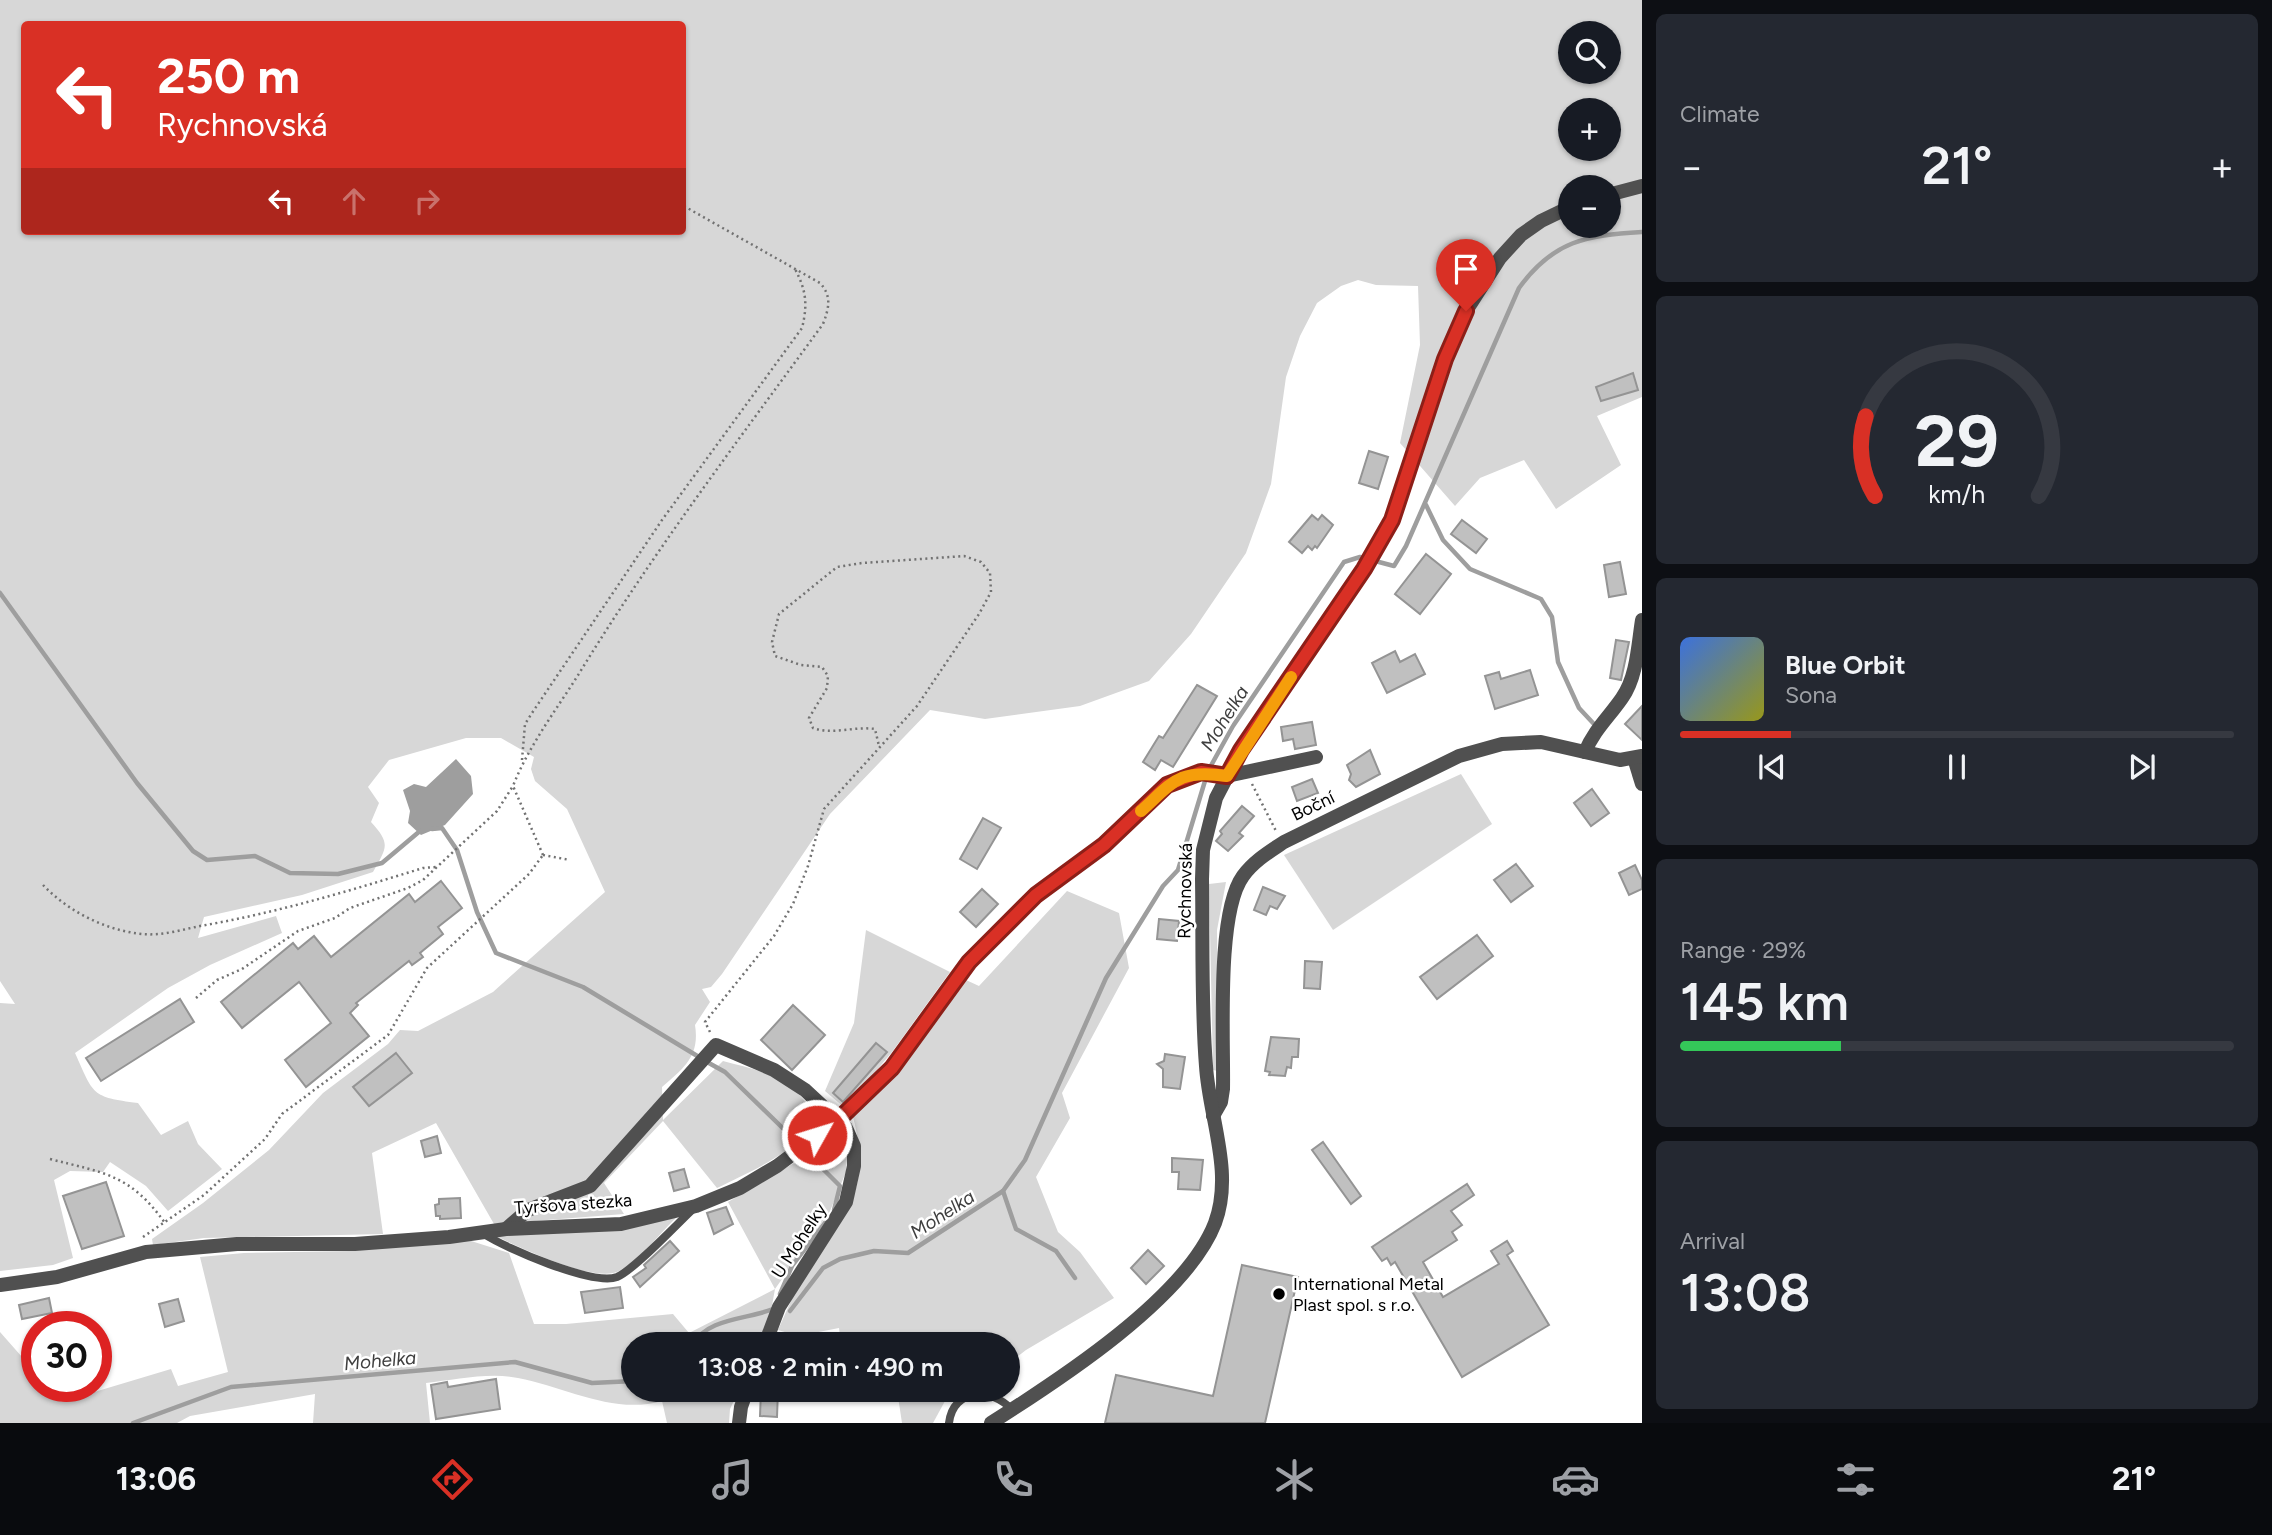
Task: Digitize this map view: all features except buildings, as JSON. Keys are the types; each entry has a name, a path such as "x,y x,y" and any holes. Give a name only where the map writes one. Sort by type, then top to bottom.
{"street":[{"path":"1621,192 1642,186"},
{"name":"Rychnovská","path":"991,1423 1138,1318 1181,1275 1204,1244 1215,1222 1221,1195 1220,1157 1206,1066 1203,850 1221,775 1241,750 1378,547 1392,520 1452,341 1482,282 1521,235 1558,212"},
{"path":"1585,752 1592,734 1622,698 1630,684 1642,620"},
{"name":"Boční","path":"1213,1116 1218,1110 1223,1089 1226,930 1231,898 1242,877 1257,860 1284,842 1459,756 1502,744 1541,741 1620,760 1638,757"},
{"name":"Tyršova stezka","path":"0,1284 57,1277 146,1252 237,1244 355,1244 506,1229 621,1223 696,1206 740,1188 776,1166 838,1120 892,1068 969,962 1036,895 1104,845 1167,785 1201,772 1221,775 1246,772 1317,757"},
{"path":"1638,757 1642,784"},
{"path":"506,1229 528,1210 590,1186 716,1045"},
{"name":"U Mohelky","path":"716,1045 774,1070 805,1090 846,1128 854,1146 854,1166 846,1202 779,1307 770,1332"},
{"path":"739,1423 742,1402"}],"lane":[{"path":"481,1232 547,1262 586,1276 608,1279 624,1273 696,1206"},
{"path":"949,1423 952,1408 958,1401 974,1394 998,1397 1012,1410"}],"path":[{"path":"196,998 217,981 242,969 298,931 335,918 363,902 408,888 423,880 497,811 513,786 522,762 605,631 675,528 823,324 828,309 826,290 820,283 686,207"},
{"path":"522,762 525,724 532,713 662,520 802,328 807,306 804,286 795,269"},
{"path":"716,1045 705,1022 775,936 793,904 808,866 824,808 917,706 979,614 991,592 990,573 981,562 964,556 837,567 779,614 772,642 775,656 801,665 822,667 828,676 827,688 808,718 813,728 839,731 860,727 875,729 879,746"},
{"path":"1246,772 1271,824 1284,842"},
{"path":"513,786 542,855"},
{"path":"542,855 570,860"},
{"path":"129,1256 139,1240 204,1195 265,1139 282,1114 387,1035 426,968 529,874 542,855"},
{"path":"43,885 81,916 142,934 217,923 327,898 423,868 436,867"},
{"path":"50,1159 114,1175 152,1205 165,1223"}],"shaded area":[{"path":"0,0 1642,0 1642,397 1597,416 1621,465 1556,509 1524,460 1480,478 1455,506 1400,443 1420,345 1418,286 1376,285 1358,280 1341,286 1317,303 1300,336 1286,377 1271,484 1246,553 1191,634 1149,681 1080,706 985,719 930,710 830,814 722,974 711,987 702,989 710,1002 695,1025 693,1053 677,1074 662,1087 663,1120 723,1061 756,1070 775,1078 800,1095 810,1112 807,1128 796,1142 778,1156 717,1188 663,1121 604,1183 624,1214 494,1224 436,1123 372,1153 383,1234 204,1238 153,1245 152,1239 203,1203 269,1150 323,1093 388,1044 400,1030 418,1031 493,992 605,892 567,809 535,781 531,769 534,757 501,738 466,738 389,760 368,787 379,803 371,822 382,836 385,846 373,872 302,895 204,917 198,938 276,916 282,933 210,965 168,988 75,1053 86,1078 96,1092 111,1099 138,1103 161,1135 188,1121 198,1144 222,1169 168,1211 146,1186 110,1162 103,1172 70,1171 54,1180 73,1258 53,1265 0,1271 0,1003 15,1004 0,981"},
{"path":"456,759 471,776 473,794 445,825 421,835 408,823 410,811 403,790 414,784 426,787"},
{"path":"1461,774 1492,824 1333,930 1284,855"},
{"path":"1226,882 1217,930 1218,1071 1213,1070 1209,884"},
{"path":"1067,891 1119,913 1129,968 1062,1093 1070,1118 1036,1177 1058,1232 1080,1252 1114,1298 1020,1355 1020,1332 840,1332 839,1328 818,1332 778,1330 799,1285 839,1225 856,1190 859,1146 853,1117 894,1075 966,980 979,986"},
{"path":"866,930 950,972 892,1052 845,1108 825,1091 854,1023"},
{"path":"835,1128 839,1129 848,1145 846,1172 830,1211 775,1289 728,1202 801,1159"},
{"path":"678,1216 635,1260 619,1271 608,1274 576,1269 496,1236"},
{"path":"468,1240 509,1253 534,1324 566,1324 673,1314 688,1332 621,1332 621,1402 656,1402 644,1404 608,1402 536,1382 495,1376 426,1383 430,1423 313,1423 315,1394 190,1416 177,1423 0,1423 0,1332 21,1356 21,1402 112,1402 112,1387 171,1369 178,1386 228,1372 200,1257 244,1253 350,1251"},
{"path":"775,1289 764,1332 691,1332"},
{"path":"662,1402 733,1402 729,1423 667,1423"},
{"path":"899,1402 944,1402 933,1423 902,1423"}],"waterway":[{"name":"Mohelka","path":"790,1311 823,1268 840,1259 874,1251 908,1253 1003,1191 1025,1160 1106,978 1163,886 1178,870 1208,771 1233,726 1344,562 1360,557 1394,566 1406,546 1519,288 1532,272 1558,250 1604,235 1642,232"},
{"path":"1426,505 1443,540 1470,569 1541,599 1552,617 1558,662 1579,708 1593,723"},
{"path":"0,593 137,783 193,851 207,860 255,856 290,873 338,874 382,863 420,831"},
{"path":"432,829 442,828 457,850 477,912 496,953 583,987 699,1057"},
{"path":"707,1062 725,1072 798,1143"},
{"path":"805,1151 840,1186 834,1210"},
{"path":"1003,1191 1016,1229 1056,1251 1075,1278"},
{"path":"780,1294 792,1266 827,1220"},
{"name":"Mohelka","path":"704,1332 729,1320 773,1309"},
{"name":"Mohelka","path":"133,1423 231,1387 515,1362 592,1383 621,1382"}],"slow traffic":[{"path":"1141,811 1167,785 1182,778 1201,772 1227,776 1241,750 1291,677"}],"place":[{"name":"International Metal Plast spol. s r.o.","path":"1279,1294"}],"route":[{"path":"817,1135 838,1120 892,1068 969,962 1036,895 1104,845 1167,785 1201,772 1227,776 1241,750 1364,569 1392,520 1417,451 1445,359 1466,311"}]}
